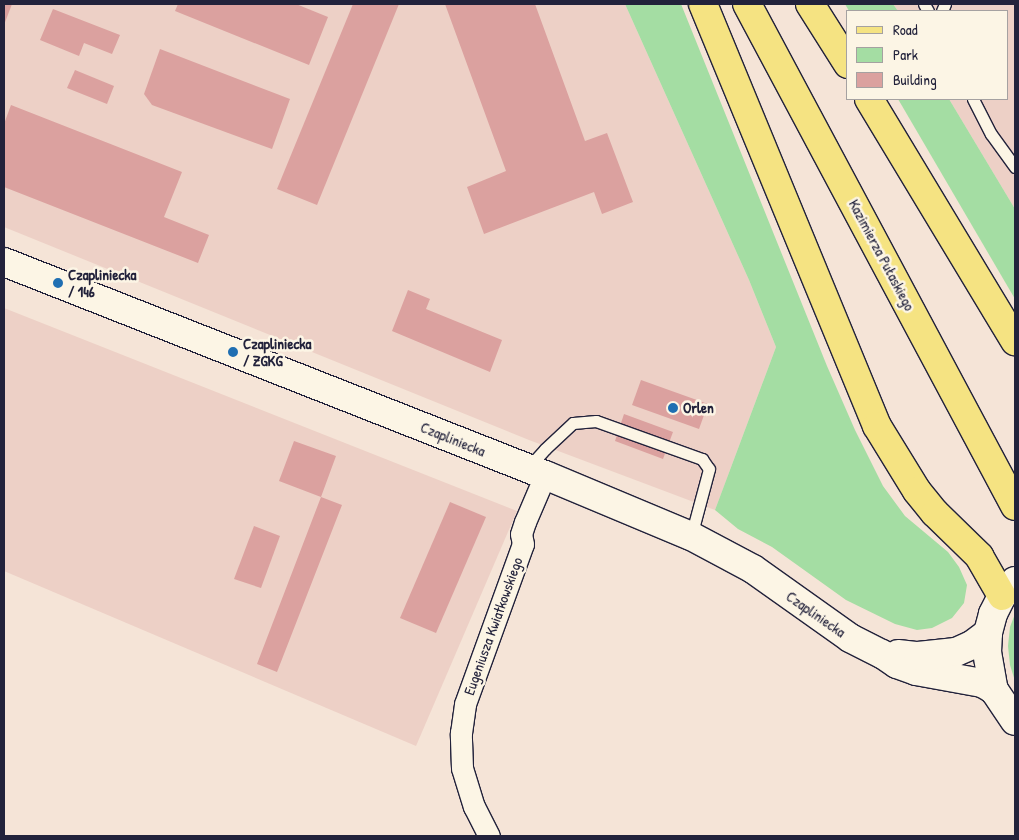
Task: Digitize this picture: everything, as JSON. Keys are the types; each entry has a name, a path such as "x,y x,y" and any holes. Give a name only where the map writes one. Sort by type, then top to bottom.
{"main road":[{"path":"703,4 877,426 917,491 935,514 1009,588 993,614 988,633 989,672 994,690 1015,721"},
{"name":"Kazimierza Pułaskiego","path":"747,4 1015,506"},
{"path":"810,4 846,61"},
{"path":"870,100 1015,341"},
{"name":"Czapliniecka","path":"4,262 537,472 691,536 753,569 850,638 897,664 982,683 994,690"},
{"name":"Czapliniecka","path":"882,654 918,656 956,652 972,645 988,633"}],"street":[{"name":"Eugeniusza Kwiatkowskiego","path":"489,836 474,807 462,768 462,733 465,704 523,544 521,534 537,472"}],"lane":[{"path":"974,100 991,134 1015,167"},
{"path":"537,472 573,423 596,421 702,459 709,469 691,536"}],"shaded area":[{"path":"4,4 625,4 749,280 776,347 715,510 529,440 4,227"},
{"path":"893,4 1015,4 1015,209 950,100 1009,100 1009,10 897,10"},
{"path":"4,308 517,511 416,746 4,571"}],"green space":[{"path":"625,4 681,4 827,366 855,430 883,486 905,516 948,552 959,567 967,585 964,603 952,618 932,628 917,630 895,624 846,600 772,547 738,529 715,510 776,347 749,280"},
{"path":"845,4 893,4 897,10 848,10"},
{"path":"899,100 950,100 1015,209 1015,299"},
{"path":"1015,614 1015,681 1010,665 1008,646 1010,627"}],"building":[{"path":"4,4 12,4 4,25"},
{"path":"178,4 296,4 328,17 309,65 175,11"},
{"path":"353,4 399,4 317,205 277,189"},
{"path":"445,4 535,4 585,141 607,133 633,202 602,214 594,192 484,234 467,187 506,171"},
{"path":"53,9 120,35 112,54 84,43 79,56 40,40"},
{"path":"160,49 290,99 272,149 152,105 144,94"},
{"path":"75,70 114,86 107,104 67,88"},
{"path":"11,105 182,172 164,217 209,235 198,263 4,187 4,124"},
{"path":"408,290 430,299 426,309 502,340 490,372 392,331"},
{"path":"641,380 708,404 699,429 632,405"},
{"path":"624,414 673,432 663,459 615,441"},
{"path":"294,441 336,456 321,497 279,481"},
{"path":"321,497 342,505 277,672 257,664"},
{"path":"450,502 486,517 436,633 400,618"},
{"path":"254,526 280,536 261,588 234,579"}],"place":[{"name":"Czapliniecka / 146","path":"58,283"},
{"name":"Czapliniecka / ZGKG","path":"233,352"},
{"name":"Orlen","path":"673,408"}]}
